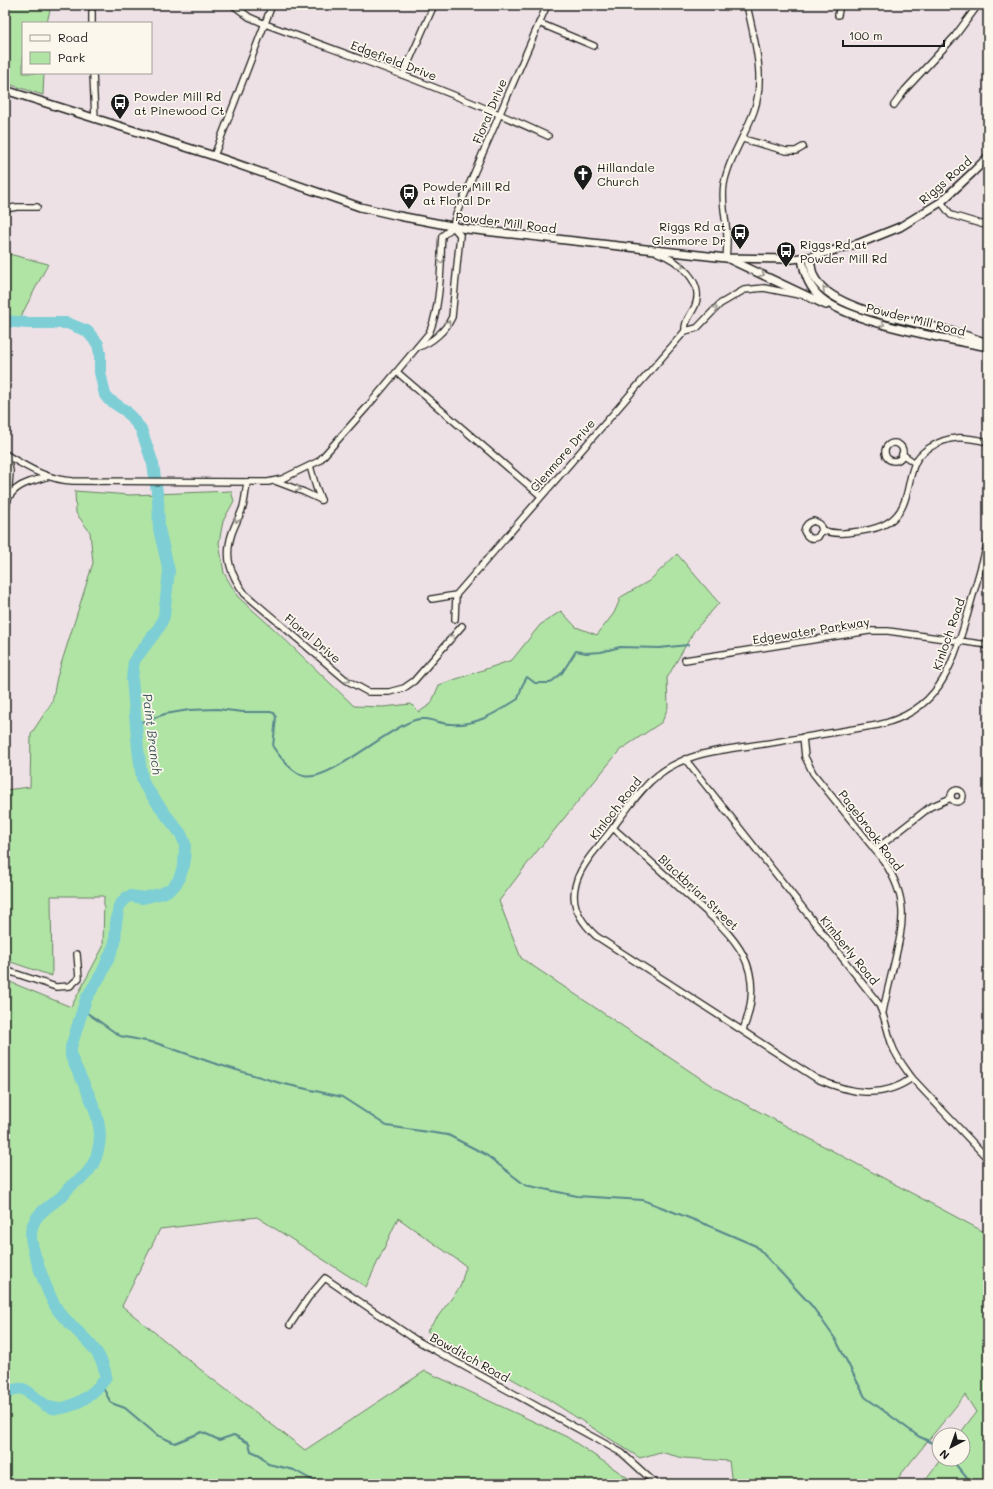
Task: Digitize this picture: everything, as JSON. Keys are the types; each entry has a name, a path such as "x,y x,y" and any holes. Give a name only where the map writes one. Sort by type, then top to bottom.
{"main road":[{"name":"Powder Mill Road","path":"5,90 214,156 360,207 398,216 453,227 726,258 772,259 806,257"},
{"name":"Riggs Road","path":"806,257 850,247 884,234 913,220 941,202 988,157"},
{"name":"Powder Mill Road","path":"806,257 804,272 809,284 817,295 832,306 853,315 884,325 988,347"},
{"name":"Powder Mill Road","path":"806,257 815,280 825,290 837,298 865,310 950,330 988,343"},
{"path":"726,258 813,300 853,315"}],"street":[{"name":"Edgefield Drive","path":"233,5 249,17 265,24 500,113 548,136"},
{"path":"214,156 272,5"},
{"path":"403,75 434,5"},
{"name":"Floral Drive","path":"6,455 46,477 67,481 274,481 282,480 319,461 429,333 433,324 438,295 442,236 453,227 455,218 547,5"},
{"path":"726,258 727,236 723,207 724,189 732,161 743,139 754,110 760,86 759,68 748,5"},
{"path":"838,15 840,5"},
{"path":"894,105 905,90 955,36 978,5"},
{"path":"92,12 92,22"},
{"path":"539,24 594,46"},
{"path":"93,74 94,119"},
{"path":"743,139 786,151 796,151 803,147"},
{"path":"941,202 951,215 988,226"},
{"path":"5,209 17,206 37,207"},
{"name":"Floral Drive","path":"418,346 429,342 437,336 452,317 460,235 453,227"},
{"path":"646,248 674,260 693,280 698,292 696,305 684,324 685,332 697,328 720,304 744,290 764,288 792,293 813,300"},
{"name":"Glenmore Drive","path":"456,595 685,332"},
{"path":"397,372 541,496"},
{"path":"822,530 832,534 880,527 891,520 903,506 915,463 921,453 940,440 956,437 988,442"},
{"path":"902,454 915,463"},
{"path":"5,518 10,471 6,455"},
{"path":"274,481 321,500 310,466"},
{"path":"8,500 22,485 46,477"},
{"name":"Floral Drive","path":"247,482 243,507 232,532 228,549 228,562 234,576 245,594 346,680 368,692 389,692 404,688 414,681 462,626"},
{"name":"Kinloch Road","path":"912,1078 897,1087 874,1092 848,1091 817,1079 596,936 586,927 580,918 574,898 574,888 586,862 638,795 666,768 685,759 717,751 890,723 914,711 933,695 947,674 960,641 988,542"},
{"path":"432,599 456,595 455,619"},
{"name":"Edgewater Parkway","path":"685,660 869,631 888,631 988,645"},
{"name":"Pagebrook Road","path":"803,738 805,757 813,773 891,871 900,896 903,909 901,936 883,1012"},
{"name":"Kimberly Road","path":"685,759 878,1003 883,1012 892,1047 912,1078 988,1158"},
{"path":"875,850 930,807 951,798"},
{"name":"Blackbriar Street","path":"613,828 718,922 738,946 747,963 752,986 751,1004 742,1030"},
{"path":"5,970 56,987 70,986 79,978 77,954"},
{"name":"Bowditch Road","path":"290,1325 308,1298 325,1278 416,1340 622,1453 656,1484"}],"green space":[{"path":"5,5 51,5 47,22 22,22 22,74 44,74 43,95 5,83"},
{"path":"5,253 48,264 19,320 5,318"},
{"path":"75,491 130,495 231,491 234,501 223,521 219,543 224,573 238,597 274,629 354,706 383,707 411,704 419,712 431,704 439,685 512,660 540,625 561,611 576,627 597,635 614,613 621,597 649,581 677,554 719,603 694,631 667,678 668,707 662,722 620,750 534,855 499,901 521,958 715,1088 988,1234 988,1484 922,1484 935,1467 971,1467 971,1427 965,1427 976,1412 965,1395 939,1427 931,1427 931,1437 893,1484 732,1484 729,1461 683,1458 660,1452 640,1458 546,1398 427,1331 460,1287 466,1266 398,1218 366,1287 257,1217 160,1229 122,1306 211,1378 305,1450 425,1371 567,1437 637,1484 5,1484 5,980 71,1007 103,947 104,896 51,896 52,976 5,960 5,790 30,787 31,734 52,702 57,677 93,563 90,532 76,513"}],"waterway":[{"name":"Paint Branch","path":"5,321 28,323 67,323 87,331 98,344 100,354 100,372 105,395 108,399 126,411 141,429 153,464 158,499 159,529 169,571 164,616 160,626 134,661 132,679 138,749 142,778 145,786 181,834 185,844 184,865 178,881 172,888 163,893 143,898 131,896 127,897 119,906 115,943 102,973 86,999 71,1047 71,1056 91,1099 97,1117 100,1132 98,1152 93,1164 86,1174 75,1182 62,1196 46,1208 37,1217 32,1228 31,1235 34,1252 51,1298 60,1313 94,1348 99,1356 106,1376 96,1389 81,1401 63,1408 47,1406 28,1391 23,1389 18,1389 5,1395"},
{"path":"136,724 165,714 189,710 217,709 274,713 276,717 273,747 283,760 296,772 304,776 315,776 343,763 390,733 415,720 424,719 446,724 460,724 469,723 486,717 518,699 522,686 527,677 535,683 550,683 562,673 576,651 586,653 601,652 620,647 659,648 688,645"},
{"path":"83,1010 120,1036 156,1043 213,1063 280,1083 342,1097 387,1126 448,1135 485,1154 525,1185 577,1196 643,1200 756,1246 812,1306 836,1340 865,1397 918,1436 931,1442"},
{"path":"101,1384 111,1403 125,1408 157,1435 175,1443 202,1432 219,1440 234,1435 249,1443 251,1451 260,1455 268,1464 294,1470 319,1484"},
{"path":"958,1467 972,1484"}],"place":[{"name":"Powder Mill Rd at Pinewood Ct","path":"120,120"},
{"name":"Hillandale Church","path":"583,191"},
{"name":"Powder Mill Rd at Floral Dr","path":"409,210"},
{"name":"Riggs Rd at Glenmore Dr","path":"740,250"},
{"name":"Riggs Rd at Powder Mill Rd","path":"786,268"}]}
